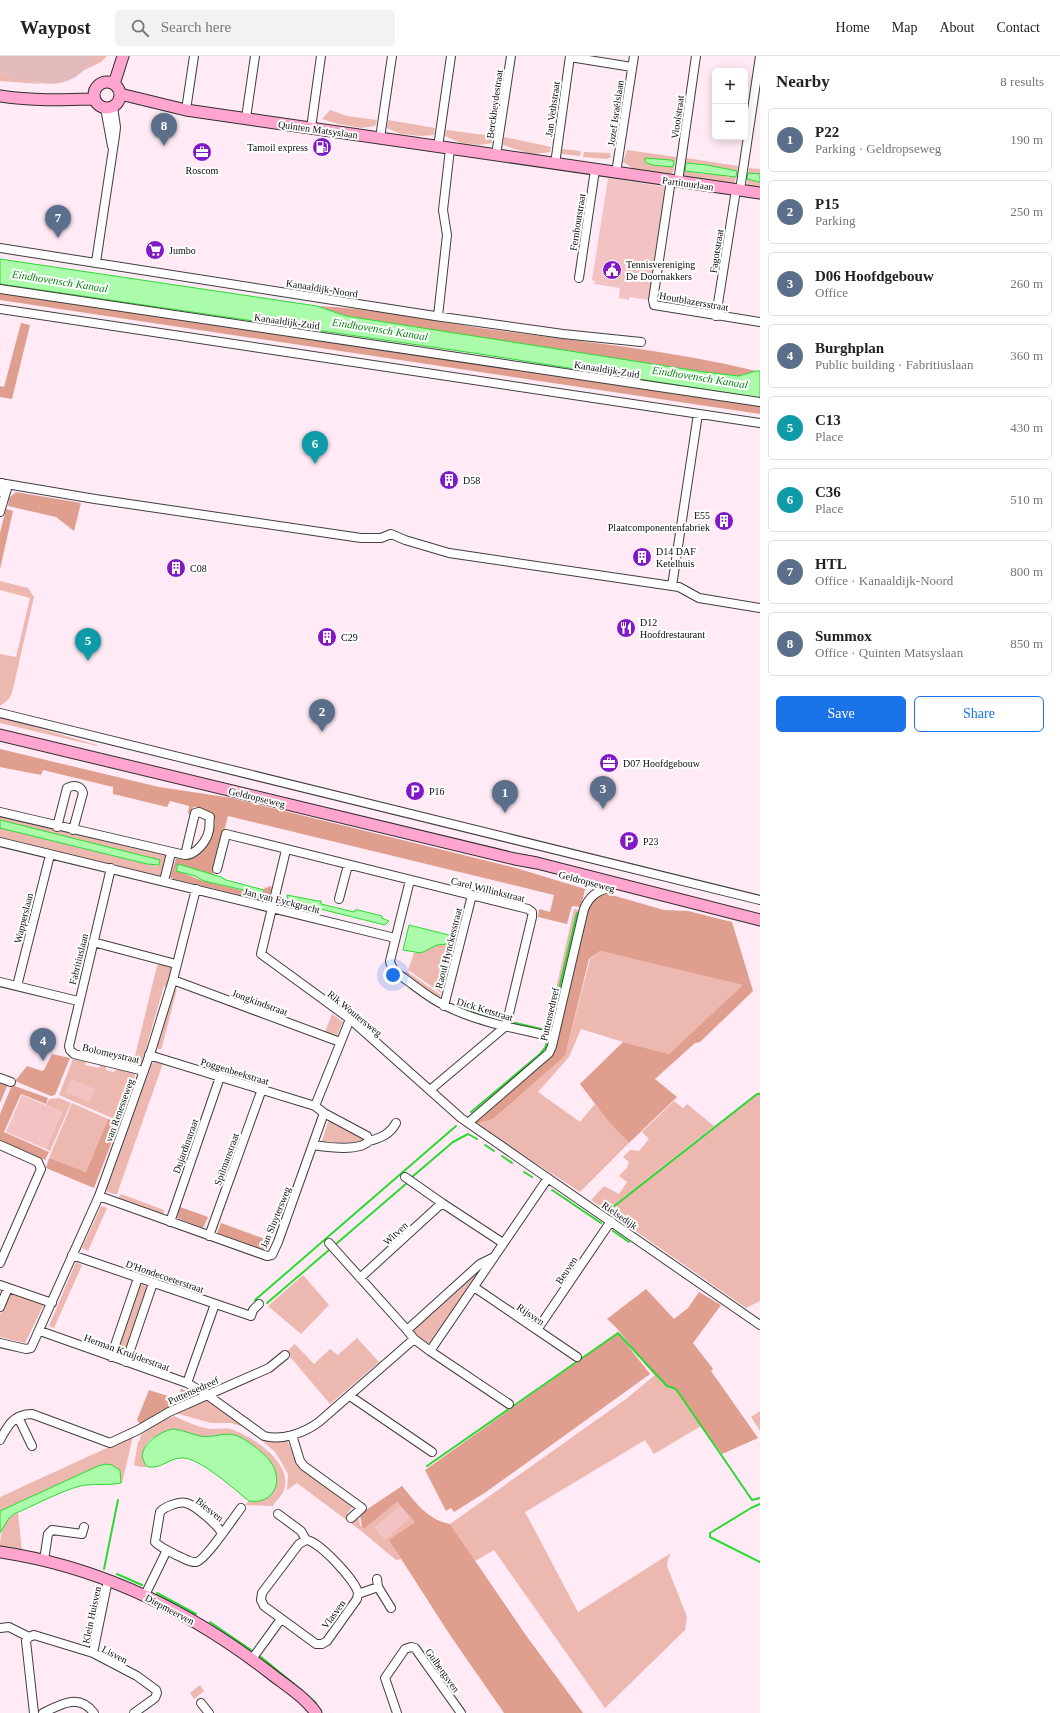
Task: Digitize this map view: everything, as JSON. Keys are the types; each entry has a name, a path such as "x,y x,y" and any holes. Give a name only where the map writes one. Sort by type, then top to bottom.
{"street":[{"path":"96,262 112,151 113,96 119,56"},
{"path":"113,96 123,56"},
{"path":"186,110 194,56"},
{"path":"246,118 255,56"},
{"path":"310,128 321,56"},
{"path":"380,138 392,56"},
{"path":"438,147 451,56"},
{"name":"Berckheydestraat","path":"496,156 511,56"},
{"name":"Jozef Israëlslaan","path":"616,173 634,56"},
{"name":"Vioolstraat","path":"675,181 696,56"},
{"name":"Fagotstraat","path":"716,316 760,56"},
{"path":"570,57 632,67"},
{"name":"Jan Vethstraat","path":"555,164 570,57"},
{"path":"99,84 113,96 97,103 94,95 99,84"},
{"path":"0,96 36,100 94,95"},
{"name":"Quinten Matsyslaan","path":"113,96 172,109 246,118 616,173"},
{"path":"438,316 447,235 443,210 450,149"},
{"name":"Fernhoutstraat","path":"579,278 595,170"},
{"name":"Partituurlaan","path":"616,173 760,193"},
{"name":"Houtblazersstraat","path":"675,181 653,300 654,305 760,322"},
{"name":"Kanaaldijk-Noord","path":"0,248 438,316 563,334 641,342"},
{"name":"Kanaaldijk-Zuid","path":"0,289 760,402"},
{"path":"0,309 760,423"},
{"path":"672,586 698,414"},
{"path":"3,484 361,538 381,538 391,534 405,540 449,553 679,587 699,598 760,608"},
{"path":"0,492 3,484"},
{"path":"0,512 3,484"},
{"path":"0,713 760,900"},
{"name":"Geldropseweg","path":"0,735 515,859 544,864 661,896 760,920"},
{"path":"57,827 67,788 74,786 82,788 83,793 74,830"},
{"path":"0,812 57,827 185,856 193,853 203,843 209,830 210,817 199,812 196,813 185,856"},
{"name":"Carel Willinkstraat","path":"217,869 226,834 528,909 532,912 532,917 506,1026"},
{"name":"Jan van Eyckgracht","path":"0,842 395,938"},
{"path":"272,908 286,850"},
{"path":"164,881 171,853"},
{"name":"Wapperslaan","path":"17,986 50,855"},
{"name":"Geldropseweg","path":"515,859 536,868 609,888 661,896"},
{"path":"340,899 348,865"},
{"name":"Fabritiuslaan","path":"74,1054 70,1050 69,1046 78,1001 111,868"},
{"name":"Dick Ketstraat","path":"410,880 390,961 394,969 415,987 444,1006 478,1019 554,1038"},
{"name":"Puttensedreef","path":"468,1123 546,1057 551,1050 584,910 592,895 609,888"},
{"name":"van Renesseweg","path":"0,1343 26,1349 31,1348 40,1331 99,1196 144,1071 172,980 196,889"},
{"name":"Raoul Hynckesstraat","path":"444,1006 472,895"},
{"name":"Rik Woutersweg","path":"272,908 261,954 350,1020 468,1123"},
{"path":"93,942 176,964"},
{"name":"Jongkindstraat","path":"172,980 340,1042"},
{"path":"0,982 78,1001"},
{"path":"350,1020 314,1106 366,1136 369,1141"},
{"path":"430,1090 506,1026"},
{"name":"Bolomeystraat","path":"74,1054 144,1071"},
{"name":"Poggenbeekstraat","path":"149,1055 314,1106"},
{"name":"Dujardinstraat","path":"170,1222 220,1077"},
{"path":"0,1078 12,1082"},
{"name":"Spilmanstraat","path":"209,1236 262,1089"},
{"name":"Jan Sluytersweg","path":"99,1196 267,1256 272,1255 277,1246 314,1145 324,1113"},
{"path":"314,1145 357,1148 365,1146 369,1141 382,1138 390,1132 396,1123"},
{"name":"Rielsedijk","path":"468,1123 760,1325"},
{"path":"0,1145 38,1162 41,1166 41,1171 0,1263"},
{"path":"405,1177 503,1243"},
{"path":"430,1351 548,1178"},
{"name":"Witven","path":"360,1278 442,1203"},
{"name":"Beuven","path":"537,1330 611,1221"},
{"path":"329,1243 414,1339 509,1404"},
{"name":"D'Hondecoeterstraat","path":"72,1255 251,1316 253,1310 259,1304"},
{"path":"407,1330 480,1264 494,1258"},
{"path":"111,1356 138,1278"},
{"path":"126,1362 153,1283"},
{"path":"0,1285 52,1304"},
{"name":"Rijsven","path":"474,1287 577,1357"},
{"path":"0,1307 8,1288"},
{"path":"187,1384 215,1304"},
{"name":"Herman Kruijderstraat","path":"40,1331 187,1384 206,1394"},
{"path":"206,1394 264,1436 280,1438 292,1435 312,1428 414,1339"},
{"name":"Puttensedreef","path":"18,1417 24,1414 32,1414 110,1443 138,1430 164,1414 206,1394 269,1368 284,1355"},
{"path":"350,1396 432,1452"},
{"path":"0,1440 12,1420 18,1417 32,1446"},
{"path":"292,1435 300,1461 304,1466 362,1508 351,1518"},
{"name":"Biesven","path":"222,1534 216,1525 186,1503 162,1508 155,1537 159,1546 192,1562 198,1562 204,1558 222,1534 241,1508"},
{"path":"278,1514 301,1531 306,1540 313,1542 331,1556 356,1588 358,1594 377,1583 391,1608"},
{"path":"44,1560 48,1534 52,1530 82,1534 84,1527"},
{"name":"Vlasven","path":"306,1540 299,1544 262,1593 261,1600 264,1606 316,1644 322,1644 327,1641 357,1599 358,1594"},
{"path":"145,1595 167,1550"},
{"name":"Diepmeerven","path":"0,1552 44,1560 108,1580 145,1595 210,1630 297,1694 316,1713"},
{"name":"Klein Huisven","path":"93,1653 108,1580"},
{"path":"252,1660 281,1619"},
{"name":"Lisven","path":"0,1628 9,1627 29,1637 34,1636 93,1653 137,1676 156,1690 157,1693 155,1698 134,1713"},
{"path":"29,1637 26,1641 34,1713"},
{"name":"Gulbergsven","path":"397,1713 385,1678 405,1649 411,1647 415,1648 461,1713"},
{"path":"43,1713 63,1704 82,1702 94,1713"},
{"path":"201,1703 209,1713"}],"shaded area":[{"path":"0,56 94,56 88,67 78,75 69,80 49,84 29,81 0,72"},
{"path":"94,56 107,56 101,62 85,70"},
{"path":"0,72 41,84 0,81"},
{"path":"330,110 347,116 377,120 375,126 361,128 338,124 322,119"},
{"path":"388,120 435,128 434,135 421,136 401,134 387,128"},
{"path":"446,130 493,136 492,143 479,145 461,143 445,136"},
{"path":"504,137 551,147 550,152 535,154 527,153 503,145"},
{"path":"562,149 581,151 580,156 562,154"},
{"path":"627,150 676,157 671,175 640,173 623,162","holes":["674,161 673,167 652,165"]},
{"path":"584,152 610,153 611,157 606,159 583,157"},
{"path":"686,158 738,166 736,177 735,182 733,184 686,177 684,174","holes":["686,163 707,165 736,171 736,177 716,174 703,174 685,171"]},
{"path":"749,168 760,169 760,174 750,174 750,180 760,182 760,191 747,185"},
{"path":"608,178 667,187 649,300 629,297 629,300 619,298 620,288 594,284 595,281 592,280"},
{"path":"0,291 760,405 760,414 0,300"},
{"path":"318,306 358,309 480,328 653,351 722,363 756,371 739,376 704,372 346,316"},
{"path":"21,323 30,325 12,399 0,397 0,386 4,387"},
{"path":"16,492 81,503 74,531 56,517 8,506 9,498"},
{"path":"6,509 13,511 0,569 0,533"},
{"path":"0,581 28,588 34,597 12,693 8,700 0,706 0,654 16,657 30,598 0,590"},
{"path":"0,717 97,745 97,746 0,723"},
{"path":"0,749 159,787 232,798 516,868 585,889 581,907 572,906 567,924 538,917 539,909 550,912 554,895 228,816 213,875 178,864 175,870 203,881 261,895 265,887 272,887 268,902 170,878 176,858 185,860 191,858 200,852 208,842 215,824 215,819 208,812 200,808 193,807 191,814 188,814 189,806 170,801 167,807 113,794 113,787 43,770 41,775 0,767"},
{"path":"0,814 166,855 160,877 0,838 0,828 147,864 158,866 160,862 160,860 141,855 0,820"},
{"path":"601,892 664,910 688,911 732,922 753,991 700,1042 695,1043 655,1079 677,1097 629,1143 608,1121 580,1084 623,1042 669,1054 743,985 600,951 589,959 565,1056 493,1119 476,1124 476,1121 485,1112 549,1058 555,1050 588,906"},
{"path":"574,909 580,910 552,1033 513,1025 512,1021 547,1029"},
{"path":"451,932 456,933 441,993 408,970 414,953 437,945 447,944"},
{"path":"600,951 744,985 669,1054 581,1029 569,1057 538,1092 580,1122 595,1104 608,1121 629,1143 580,1192 476,1124 493,1119 565,1056 590,959"},
{"path":"159,964 171,967 171,971 167,987 164,986 142,1062 139,1063 134,1060 157,966"},
{"path":"406,971 441,995 439,999 403,974"},
{"path":"177,989 162,1047 161,1049 158,1049 157,1046 174,990"},
{"path":"332,1014 343,1022 337,1035 325,1032"},
{"path":"52,1054 70,1058 55,1095 51,1096 15,1081 27,1066 42,1071 44,1070"},
{"path":"73,1059 86,1062 85,1065 99,1068 100,1065 106,1066 106,1070 114,1072 117,1069 134,1073 135,1076 119,1121 59,1095"},
{"path":"154,1062 162,1064 162,1066 117,1194 107,1192 107,1188"},
{"path":"71,1079 95,1089 89,1102 66,1092"},
{"path":"0,1081 8,1084 0,1103"},
{"path":"12,1085 48,1098 46,1104 21,1094 4,1132 49,1152 45,1160 0,1140 0,1114"},
{"path":"759,1092 760,1301 746,1308 591,1200 604,1186 619,1194 627,1182 619,1176 627,1168 629,1162 623,1157 630,1150 639,1151 649,1139 642,1132 674,1101 683,1108 687,1104 714,1126 608,1209"},
{"path":"22,1095 62,1112 46,1149 6,1132"},
{"path":"59,1098 71,1103 50,1151 46,1149 62,1112 46,1105 49,1099"},
{"path":"72,1103 108,1119 86,1172 49,1158"},
{"path":"108,1119 119,1123 94,1188 46,1168 49,1158 86,1172"},
{"path":"329,1119 364,1139 363,1144 322,1141"},
{"path":"121,1194 164,1210 163,1214 118,1199"},
{"path":"101,1206 107,1208 88,1251 82,1248"},
{"path":"180,1207 208,1217 203,1228 177,1218"},
{"path":"221,1223 270,1241 266,1251 217,1233"},
{"path":"76,1262 82,1265 54,1328 49,1326"},
{"path":"484,1265 432,1343 429,1344 423,1342 413,1330"},
{"path":"303,1275 329,1305 301,1334 268,1306"},
{"path":"140,1284 149,1287 125,1355 116,1351"},
{"path":"646,1289 674,1319 688,1308 699,1292 721,1305 693,1343 713,1369 711,1371 758,1438 722,1454 677,1391 656,1377 624,1337 607,1319"},
{"path":"9,1293 44,1304 25,1343 0,1337 0,1314"},
{"path":"618,1333 650,1374 486,1492 454,1512 451,1508 446,1511 425,1470"},
{"path":"357,1338 379,1362 330,1404 286,1352 295,1344 314,1364 330,1349 338,1355"},
{"path":"655,1375 667,1387 677,1391 701,1426 654,1454 645,1440 525,1512 578,1612 671,1553 667,1566 687,1617 685,1630 605,1708 494,1550 475,1561 450,1524 626,1399"},
{"path":"181,1389 192,1393 193,1395 161,1411 140,1424 137,1420 149,1390 177,1399"},
{"path":"207,1398 244,1427 231,1423 211,1423 175,1413"},
{"path":"760,1411 760,1431 751,1417"},
{"path":"174,1416 202,1427 212,1429 230,1429 239,1432 249,1437 269,1452 283,1471 285,1482 283,1492 273,1506 245,1505 249,1501 253,1501 268,1458 241,1438 233,1434 201,1437 191,1434 152,1438 146,1444 143,1452 145,1464 148,1467 134,1465 138,1442 141,1435 159,1422"},
{"path":"245,1426 287,1440 296,1462 351,1504 352,1507 347,1514 353,1519 358,1515 360,1525 364,1529 397,1502 415,1522 390,1540 401,1559 396,1560 360,1530 297,1483 287,1490 288,1474 275,1452"},
{"path":"133,1436 122,1483 121,1475 98,1466 0,1511 0,1497"},
{"path":"402,1486 429,1515 442,1522 450,1524 525,1634 583,1713 504,1713 450,1635 389,1540 415,1522 397,1502 364,1529 362,1527 360,1514"},
{"path":"400,1506 410,1518 385,1540 374,1528"},
{"path":"18,1513 22,1552 0,1548 3,1528 9,1519"},
{"path":"200,1685 204,1691 194,1699 190,1693"}],"water":[{"path":"645,158 671,160 674,161 673,167 652,165 645,162"},
{"path":"686,163 707,165 737,171 736,177 685,171"},
{"path":"748,173 760,174 760,182 747,179"},
{"name":"Eindhovensch Kanaal","path":"0,259 317,306 346,316 704,372 739,376 760,371 760,398 480,354 0,284"},
{"path":"0,820 160,860 159,865 147,864 0,828"},
{"path":"178,864 221,877 226,880 264,890 261,894 204,881 195,876 176,871"},
{"path":"287,895 321,901 321,904 354,912 355,910 358,910 382,916 382,918 389,921 385,925 288,901"},
{"path":"409,925 449,935 447,944 437,945 421,953 403,950"},
{"path":"173,1429 205,1437 231,1434 242,1438 263,1453 272,1464 277,1478 274,1491 264,1500 249,1501 206,1468 197,1462 188,1459 177,1458 161,1465 148,1467 142,1455 144,1449 154,1438"},
{"path":"106,1464 112,1465 120,1470 121,1483 85,1485 64,1491 14,1514 9,1518 0,1533 0,1511 98,1466"}],"waterway":[{"path":"515,1023 549,1031 577,913"},
{"path":"457,1007 493,1019"},
{"path":"471,1112 540,1054 545,1048 547,1042"},
{"path":"630,1227 608,1211 757,1094 760,1094"},
{"path":"255,1300 456,1126"},
{"path":"412,1177 453,1142 468,1134 477,1139"},
{"path":"485,1145 494,1151"},
{"path":"502,1156 512,1163"},
{"path":"524,1172 532,1177"},
{"path":"336,1244 407,1183"},
{"path":"552,1190 601,1223"},
{"path":"613,1231 629,1242"},
{"path":"267,1303 329,1250"},
{"path":"427,1466 618,1333 628,1344"},
{"path":"628,1344 667,1386 676,1389 752,1500 760,1498"},
{"path":"104,1569 118,1500"},
{"path":"760,1504 710,1533 710,1537 760,1562"},
{"path":"117,1574 142,1585"},
{"path":"157,1593 196,1614"},
{"path":"210,1622 251,1650"},
{"path":"261,1657 294,1684"},
{"path":"306,1694 316,1703"}],"place":[{"name":"Summox","path":"164,146"},
{"name":"Tamoil express","path":"322,147"},
{"name":"Roscom","path":"202,152"},
{"name":"HTL","path":"58,238"},
{"name":"Jumbo","path":"155,250"},
{"name":"Tennisvereniging De Doornakkers","path":"612,270"},
{"name":"C36","path":"315,464"},
{"name":"D58","path":"449,480"},
{"name":"E55 Plaatcomponentenfabriek","path":"724,521"},
{"name":"D14 DAF Ketelhuis","path":"642,557"},
{"name":"C08","path":"176,568"},
{"name":"D12 Hoofdrestaurant","path":"626,628"},
{"name":"C29","path":"327,637"},
{"name":"C13","path":"88,661"},
{"name":"P15","path":"322,732"},
{"name":"D07 Hoofdgebouw","path":"609,763"},
{"name":"P16","path":"415,791"},
{"name":"D06 Hoofdgebouw","path":"603,809"},
{"name":"P22","path":"505,813"},
{"name":"P23","path":"629,841"},
{"name":"Burghplan","path":"43,1061"}]}
